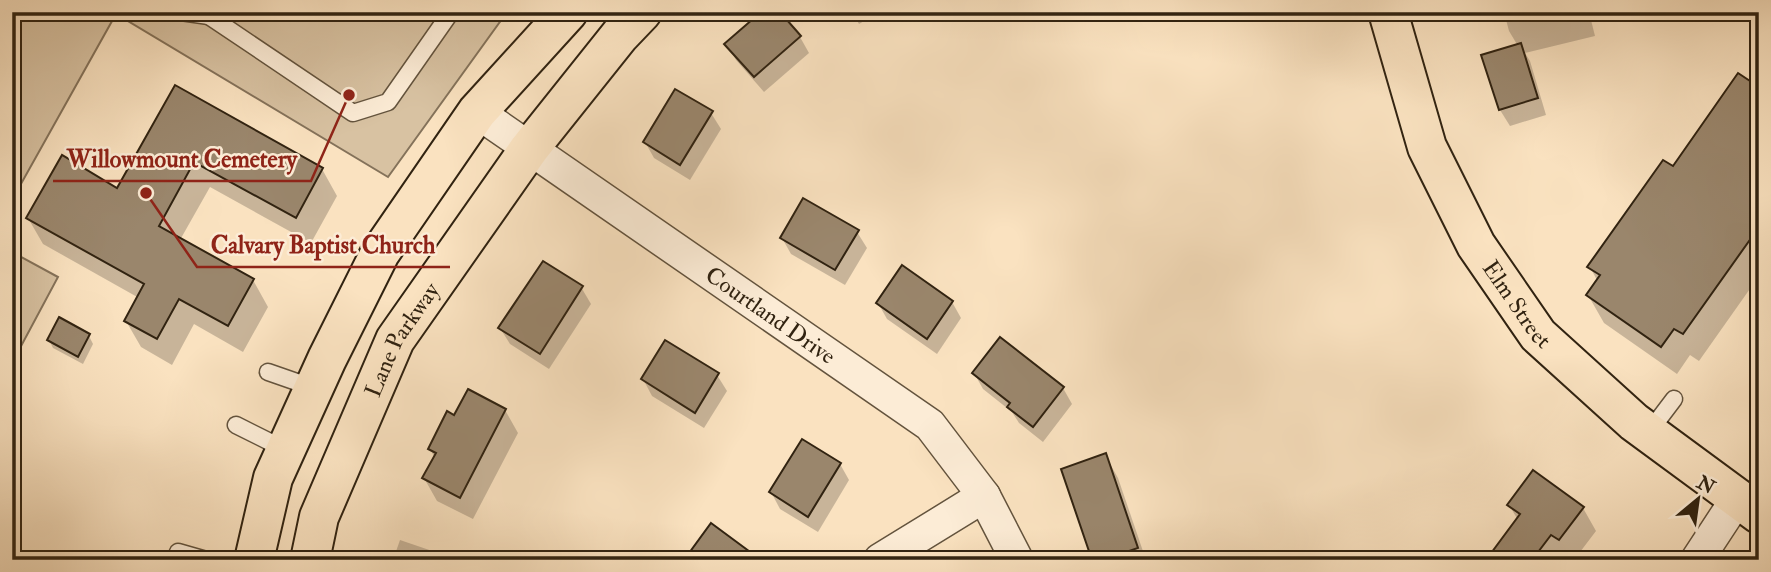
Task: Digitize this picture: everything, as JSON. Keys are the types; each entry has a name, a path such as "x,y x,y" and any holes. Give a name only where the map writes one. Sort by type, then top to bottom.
{"main road":[{"path":"254,560 274,478 314,388 380,253 477,112 568,12"},
{"name":"Lane Parkway","path":"310,560 319,517 395,340 529,149 620,35 642,12"},
{"name":"Elm Street","path":"1388,12 1427,148 1476,244 1538,335 1649,432 1748,507"}],"street":[{"name":"Courtland Drive","path":"477,112 930,425 984,496 1017,560"},
{"path":"880,560 984,496"},
{"path":"1697,560 1748,507"}],"lane":[{"path":"180,12 210,14 352,113 388,102 451,12"},
{"path":"268,372 314,388"},
{"path":"1649,432 1674,399"},
{"path":"236,425 286,450"},
{"path":"178,552 206,560"}],"shaded area":[{"path":"12,12 507,12 388,177 116,14 12,200"},
{"path":"12,252 58,277 12,363"}],"building":[{"path":"761,12 780,12 801,36 754,77 724,44"},
{"path":"1521,43 1538,98 1499,110 1481,55"},
{"path":"1738,73 1759,87 1759,227 1683,334 1674,329 1661,347 1586,295 1600,275 1587,267 1663,160 1673,166"},
{"path":"175,85 323,168 296,218 194,162 159,226 254,279 228,326 179,299 157,339 124,321 144,284 26,218 62,155 117,188"},
{"path":"675,89 713,111 680,165 643,142"},
{"path":"803,198 859,230 835,270 780,238"},
{"path":"543,261 583,286 540,354 498,328"},
{"path":"902,265 953,301 927,339 876,303"},
{"path":"59,317 90,334 78,357 47,340"},
{"path":"1000,337 1064,387 1033,427 1007,407 1010,403 972,373"},
{"path":"665,340 719,373 695,413 641,379"},
{"path":"468,389 506,409 460,498 422,478 436,453 428,449 447,411 454,415"},
{"path":"802,439 841,463 808,517 769,492"},
{"path":"1106,453 1138,548 1103,560 1092,560 1061,469"},
{"path":"1533,470 1584,507 1559,540 1551,535 1532,560 1486,560 1520,514 1507,505"},
{"path":"711,523 761,560 684,560"}],"place":[{"name":"Willowmount Cemetery","path":"349,95"},
{"name":"Calvary Baptist Church","path":"146,193"}]}
